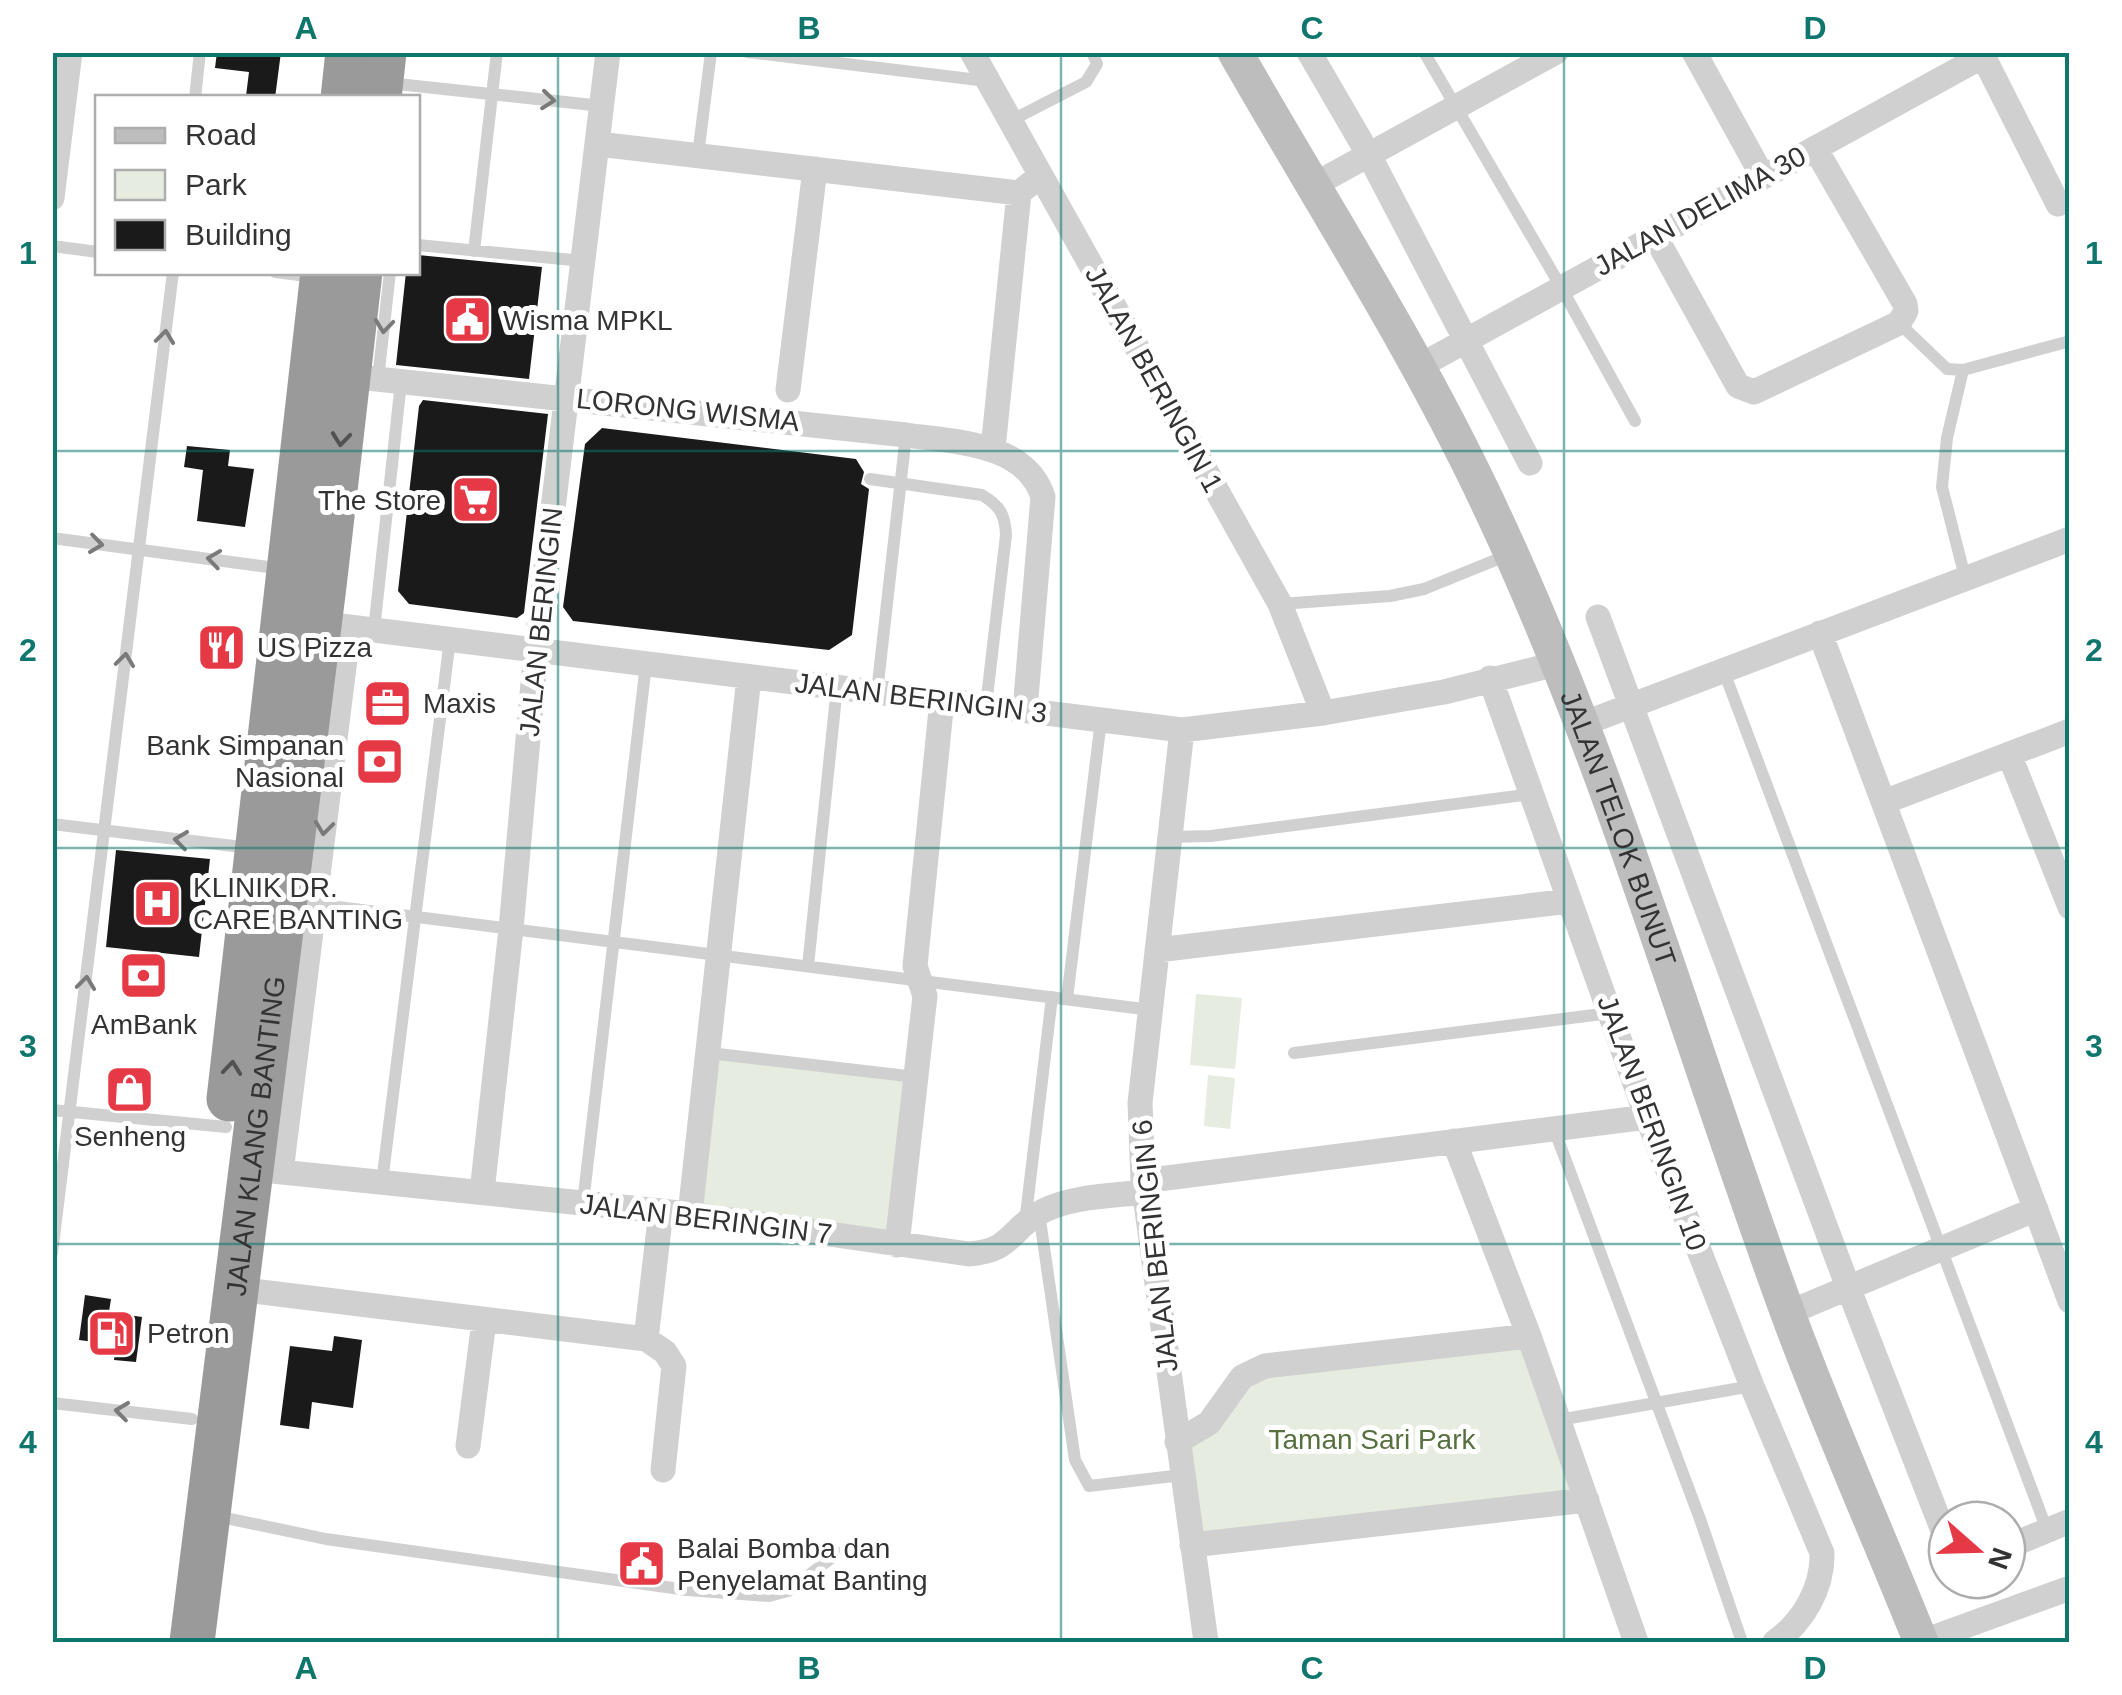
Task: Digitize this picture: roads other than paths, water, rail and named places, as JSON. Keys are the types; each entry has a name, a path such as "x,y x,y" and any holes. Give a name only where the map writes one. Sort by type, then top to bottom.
{"highway":[{"name":"JALAN KLANG BANTING","path":"166,1642 195,1514 236,1289 266,1170 332,625 376,379 335,275"},
{"name":"JALAN KLANG BANTING","path":"332,625 289,570 335,275"},
{"name":"JALAN KLANG BANTING","path":"192,1642 192,1419 257,849 332,625"}],"street":[{"name":"JALAN BERINGIN","path":"482,1192 512,929 536,650 608,52"},
{"name":"JALAN BERINGIN 1","path":"972,52 1280,604 1322,712"},
{"name":"JALAN TELOK BUNUT","path":"1234,52 1418,367 1510,554 1580,725 1652,918 1788,1312 1921,1642"},
{"path":"1309,52 1370,158 1530,463"},
{"path":"1694,52 1763,177"},
{"path":"1984,54 2058,204"},
{"name":"JALAN DELIMA 30","path":"1418,367 1984,54"},
{"path":"1312,186 1370,158 1542,56"},
{"path":"52,198 63,61"},
{"path":"598,144 1019,193"},
{"path":"1655,236 1738,386 1745,391 1754,392 1899,323 1906,311 1905,304 1815,148"},
{"path":"788,390 815,169"},
{"path":"992,449 1019,193 1040,176"},
{"name":"LORONG WISMA","path":"376,379 567,396 906,435 992,449 1022,466 1038,482 1043,497 1025,710"},
{"path":"1580,725 2070,539"},
{"path":"1598,617 1931,1500"},
{"path":"266,1170 314,904 332,625"},
{"name":"JALAN BERINGIN 3","path":"332,625 1182,730 1444,692 1556,664"},
{"path":"1820,633 2070,1301"},
{"path":"690,1214 750,676"},
{"name":"JALAN BERINGIN 10","path":"1490,678 1647,1117 1822,1553 1820,1579 1804,1614 1790,1632 1775,1642"},
{"path":"897,1246 926,996 915,966 942,700"},
{"name":"JALAN BERINGIN 6","path":"1182,730 1140,1102 1144,1186 1206,1642"},
{"path":"1884,802 2070,731"},
{"path":"2009,754 2070,907"},
{"path":"1157,950 1570,900"},
{"name":"JALAN BERINGIN 7","path":"266,1170 690,1214 969,1254 999,1248 1032,1218 1059,1204 1144,1186 1647,1117"},
{"path":"1454,1142 1529,1336 1636,1642"},
{"path":"1788,1312 2036,1208"},
{"path":"652,1344 660,1211"},
{"path":"236,1289 652,1344 670,1356 674,1366 663,1470"},
{"path":"468,1446 484,1320"},
{"path":"1178,1442 1209,1424 1242,1377 1265,1366 1529,1336"},
{"path":"1192,1545 1587,1500"},
{"path":"2027,1539 2058,1526"},
{"path":"1921,1642 2070,1588"}],"lane":[{"path":"194,95 200,52"},
{"path":"474,251 498,52"},
{"path":"698,155 711,52"},
{"path":"747,52 987,81"},
{"path":"1010,121 1086,82 1097,64 1092,52"},
{"path":"1424,52 1561,287 1634,422"},
{"path":"380,81 602,106"},
{"path":"420,245 583,262"},
{"path":"52,246 95,252"},
{"path":"52,1253 173,275"},
{"path":"376,379 390,275"},
{"path":"1899,323 1948,369 1963,370 2070,341"},
{"path":"1963,370 1947,438 1942,487 1965,577"},
{"path":"877,692 906,435"},
{"path":"870,479 982,496 997,504 1006,518 986,706"},
{"path":"52,538 289,570"},
{"path":"1280,604 1390,596 1424,589 1510,554"},
{"path":"382,1182 450,640"},
{"path":"584,1203 646,664"},
{"path":"1723,669 1943,1247 2058,1526"},
{"path":"808,966 838,688"},
{"path":"1067,999 1101,720"},
{"path":"1170,837 1211,836 1532,794"},
{"path":"52,824 257,849"},
{"path":"314,904 1150,1010"},
{"path":"1052,997 1032,1218 1074,1460 1089,1486 1182,1475"},
{"path":"1294,1053 1610,1013"},
{"path":"708,1052 918,1078"},
{"path":"52,1110 226,1127"},
{"path":"1554,1129 1742,1642"},
{"path":"1559,1420 1752,1386"},
{"path":"52,1402 192,1419"},
{"path":"195,1514 345,1542 687,1590 769,1596 788,1591 838,1553"}],"place":[{"name":"Wisma MPKL","path":"468,320"},
{"name":"The Store","path":"476,500"},
{"name":"US Pizza","path":"222,647"},
{"name":"Maxis","path":"388,703"},
{"name":"Bank Simpanan Nasional","path":"379,761"},
{"name":"KLINIK DR. CARE BANTING","path":"158,903"},
{"name":"AmBank","path":"144,976"},
{"name":"Senheng","path":"130,1089"},
{"name":"Petron","path":"112,1333"},
{"name":"Balai Bomba dan Penyelamat Banting","path":"642,1564"}],"park label":[{"name":"Taman Sari Park","path":"1372,1439"}]}
